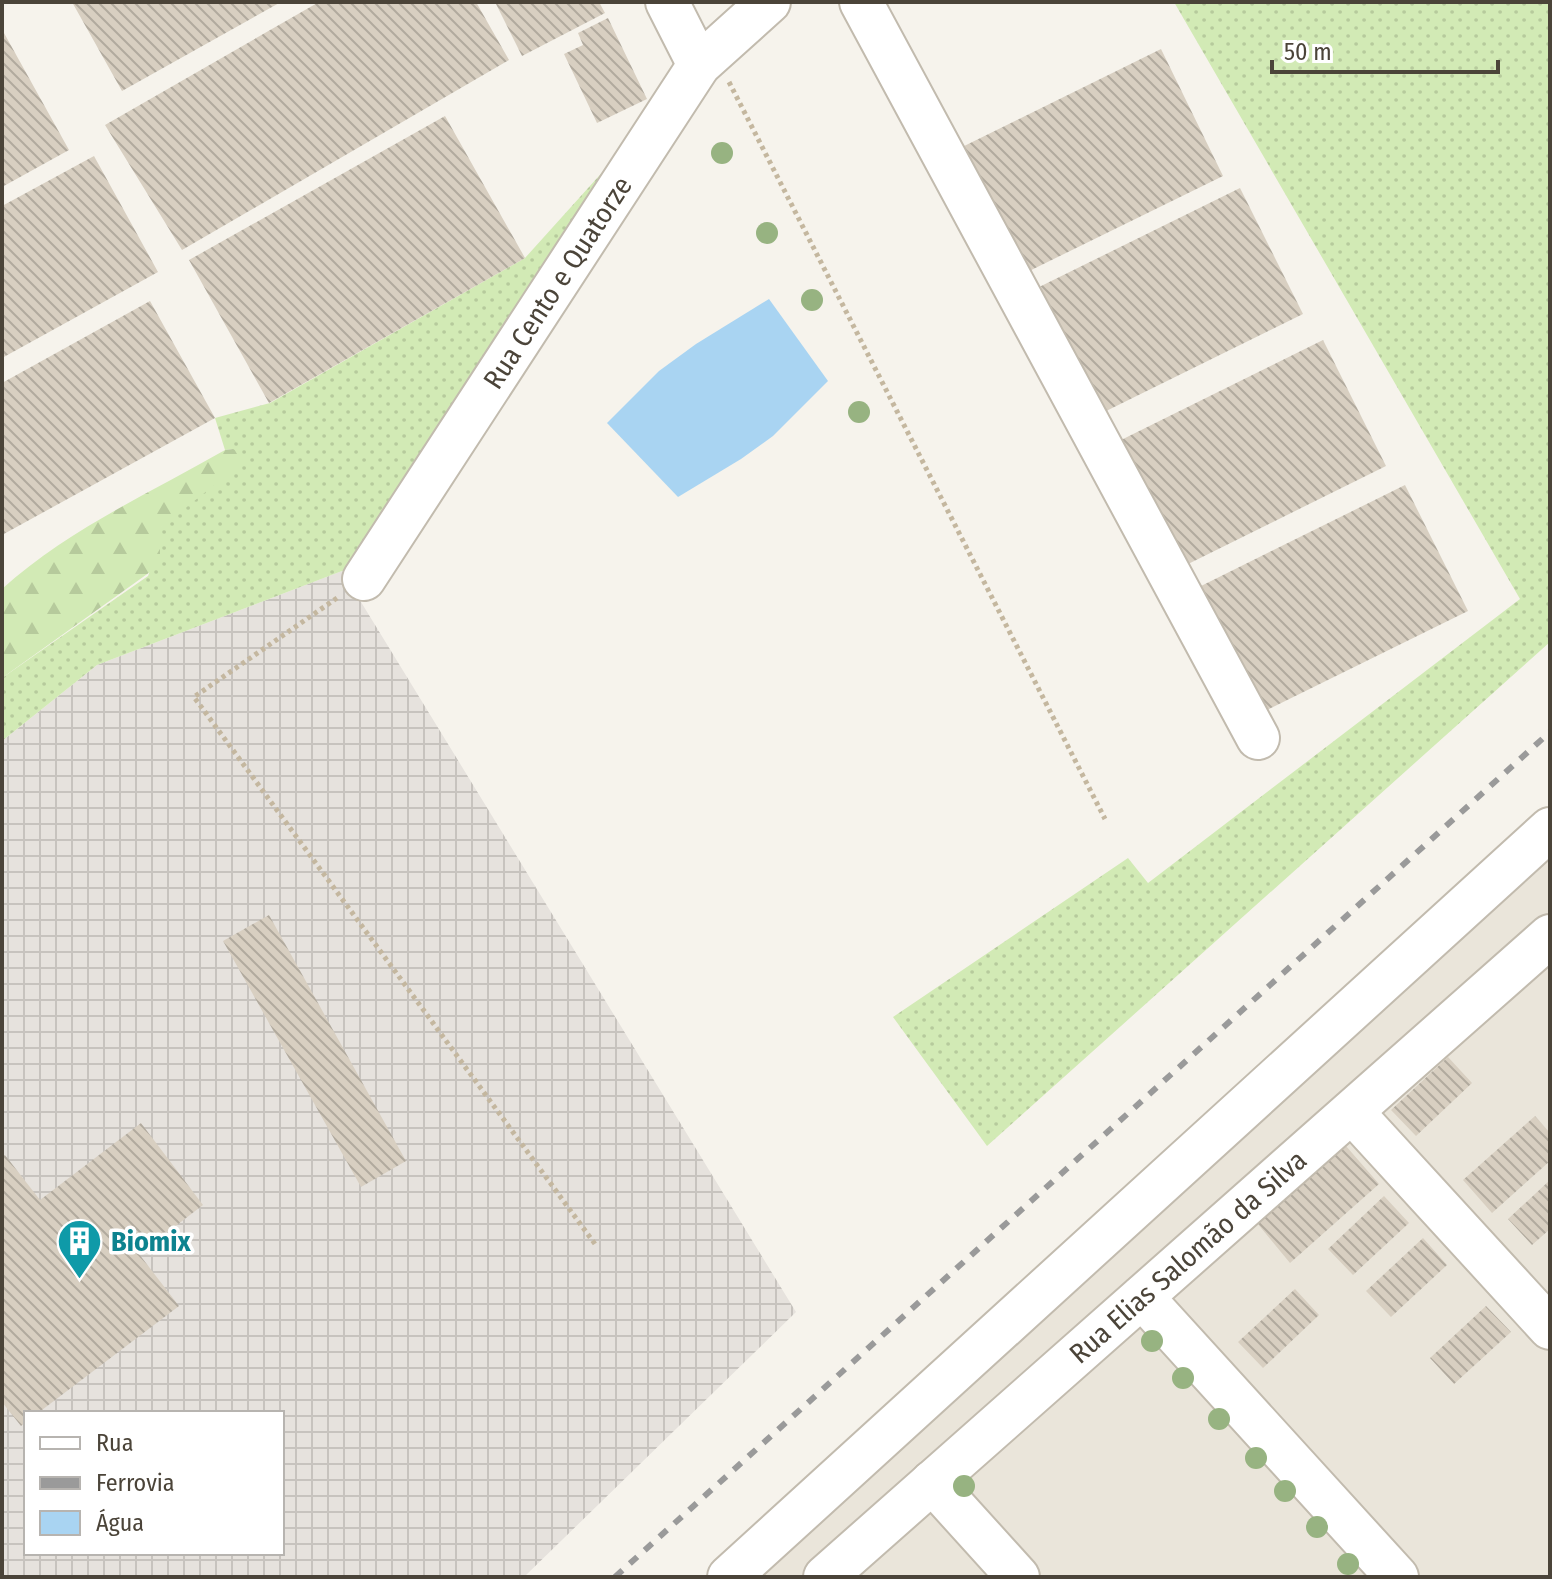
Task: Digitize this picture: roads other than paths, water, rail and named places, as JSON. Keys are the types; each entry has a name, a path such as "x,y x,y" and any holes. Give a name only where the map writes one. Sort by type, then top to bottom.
{"street":[{"path":"667,2 706,58"},
{"name":"Rua Cento e Quatorze","path":"364,579 706,58 769,2"},
{"path":"861,2 1258,738"},
{"path":"729,1577 1550,829"},
{"name":"Rua Elias Salomão da Silva","path":"825,1577 1550,936"},
{"path":"1352,1112 1550,1328"},
{"path":"1142,1297 1397,1577"},
{"path":"932,1482 1018,1577"}],"water":[{"path":"769,299 828,381 773,436 678,497 607,423 659,371"}],"railway":[{"path":"615,1577 1550,732"}],"place":[{"name":"Biomix","path":"80,1280"}]}
